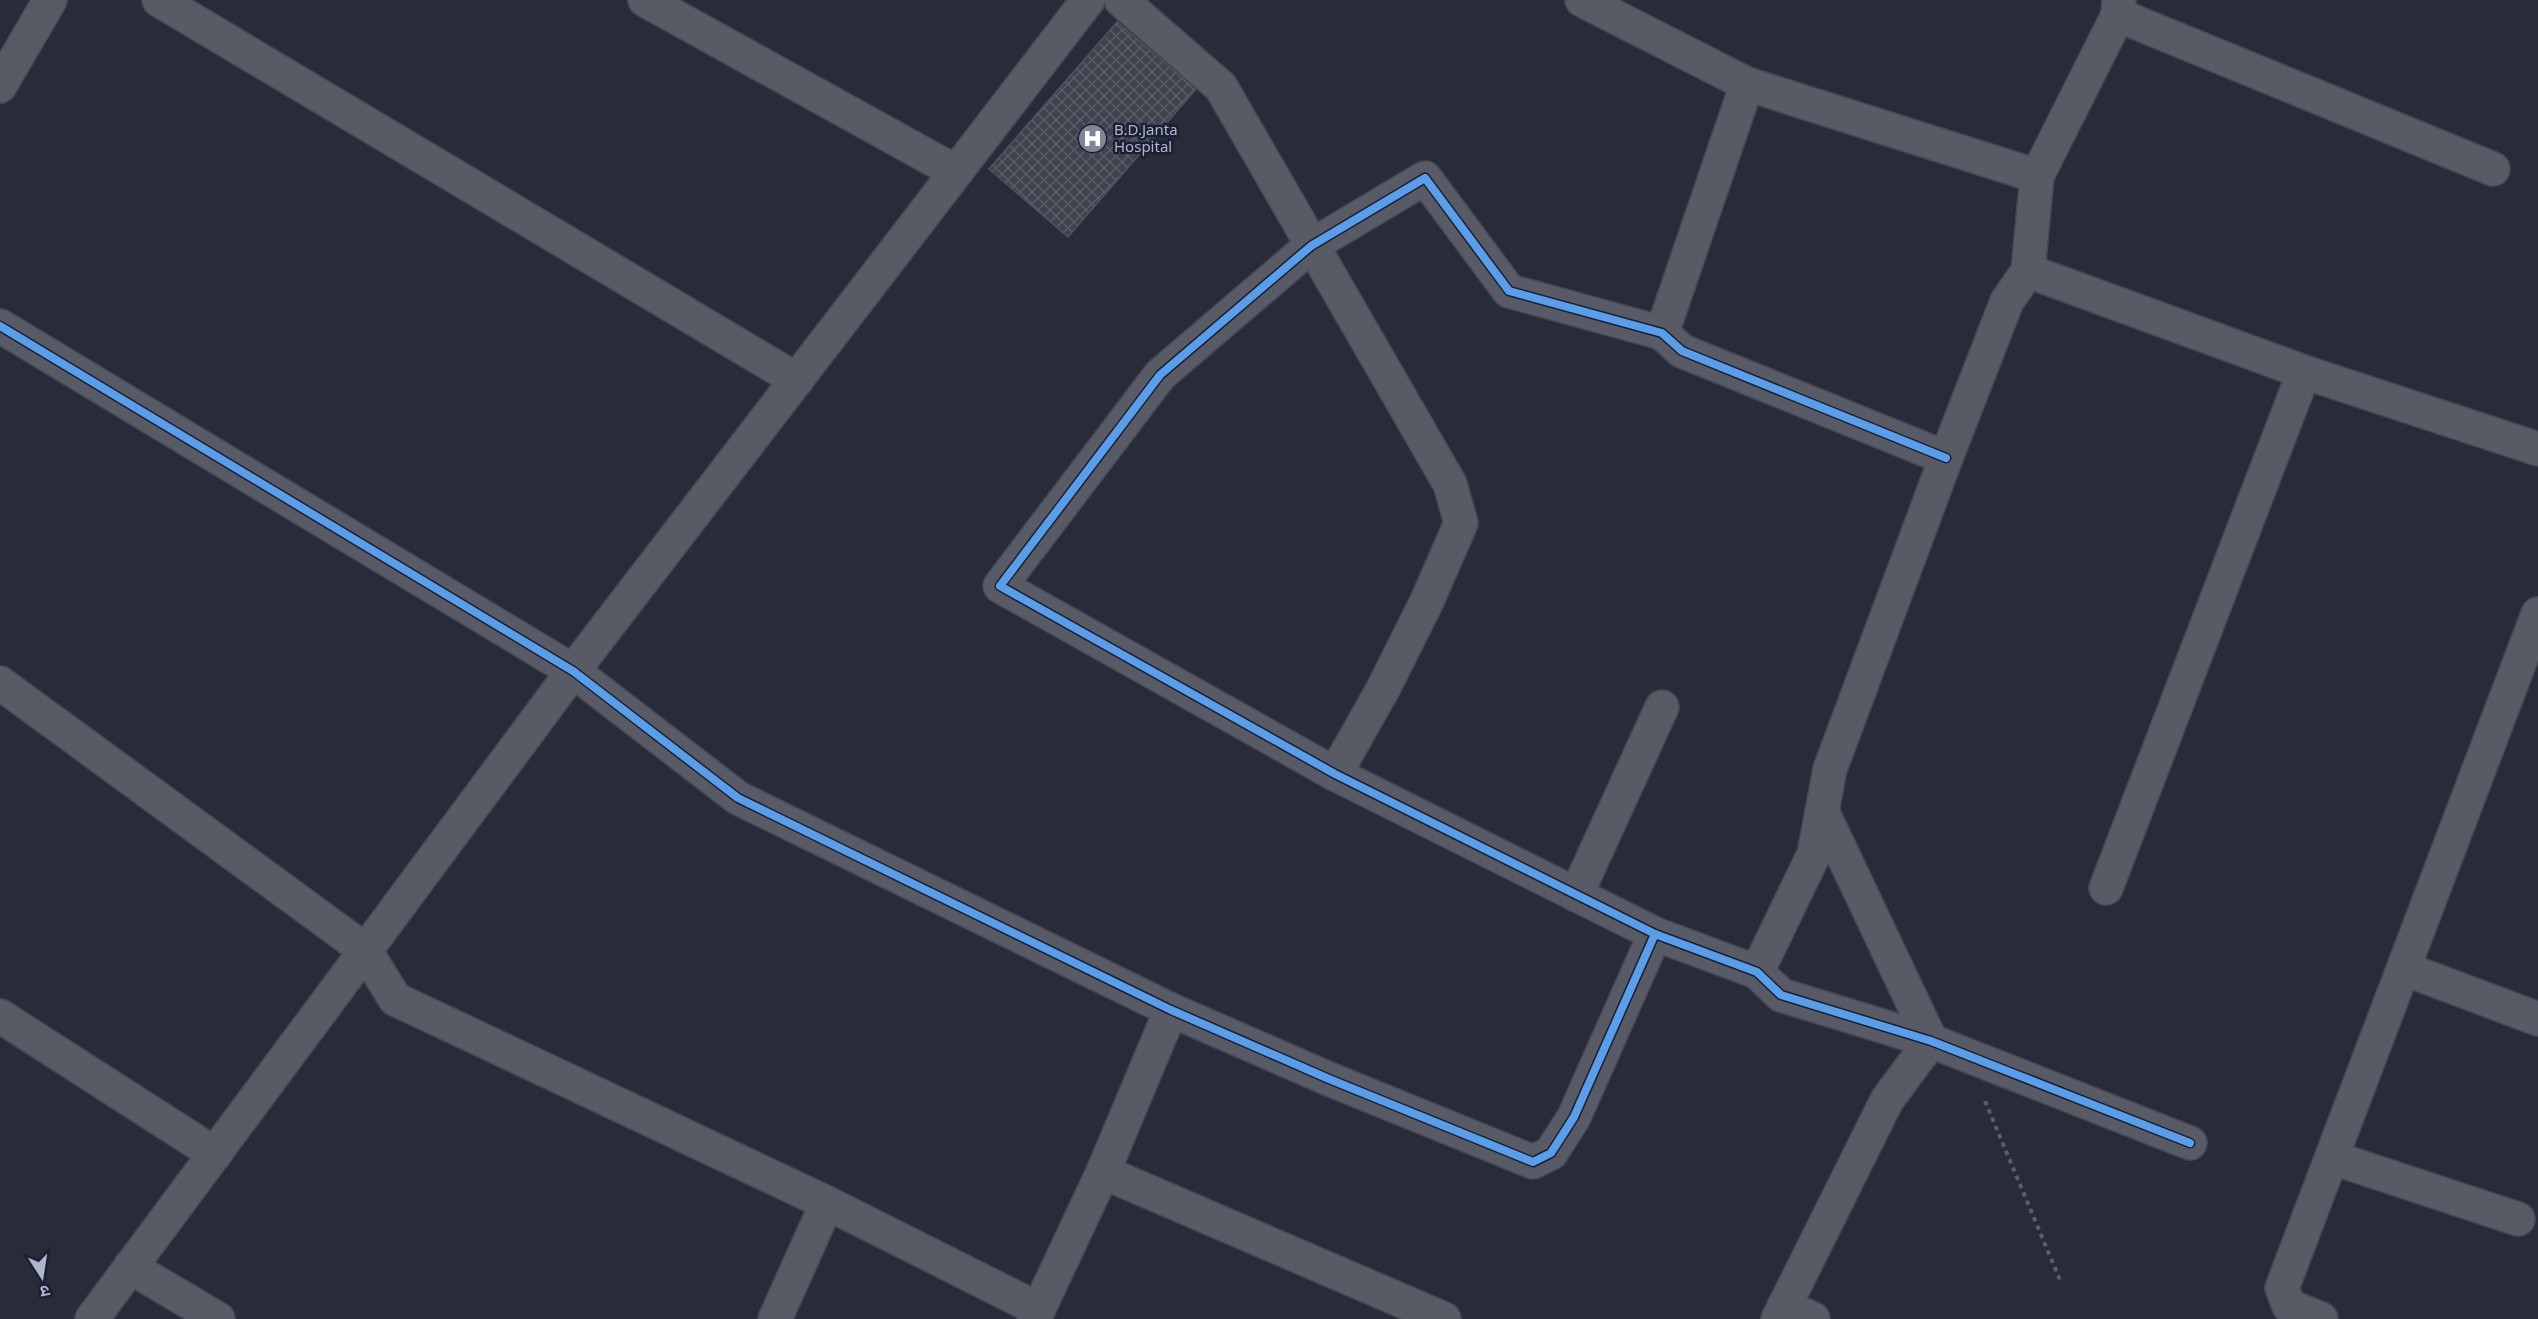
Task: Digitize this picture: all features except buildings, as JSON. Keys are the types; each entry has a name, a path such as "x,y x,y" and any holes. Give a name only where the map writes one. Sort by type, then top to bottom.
{"street":[{"path":"0,86 50,0"},
{"path":"159,0 797,380"},
{"path":"645,0 956,172"},
{"path":"92,1319 573,671 1088,0"},
{"path":"1121,0 1221,87 1450,484 1461,523 1427,602 1383,689 1335,774"},
{"path":"1582,0 1747,84 2037,176"},
{"path":"1757,972 1814,854 1830,769 2007,301 2028,271 2037,176 2119,8 2493,169"},
{"path":"1662,333 1747,84"},
{"path":"1946,458 1682,351 1662,333 1509,291 1425,178 1311,246 1160,375 1000,586 1335,774 1655,934 1757,972 1781,994 1931,1041 2190,1143"},
{"path":"2028,271 2304,372 2538,448"},
{"path":"0,326 573,671 738,798 1171,1011 1329,1079 1533,1162 1551,1153 1574,1117 1655,934"},
{"path":"2106,888 2304,372"},
{"path":"2321,1319 2289,1306 2282,1288 2538,614"},
{"path":"0,683 365,950 395,999 827,1203 1036,1314 1103,1172 1171,1011"},
{"path":"1576,895 1662,707"},
{"path":"1822,811 1931,1041"},
{"path":"2405,969 2538,1019"},
{"path":"0,1016 215,1154"},
{"path":"1791,1315 1887,1100 1931,1041"},
{"path":"2333,1158 2518,1219"},
{"path":"1103,1172 1444,1319"},
{"path":"775,1319 827,1203"},
{"path":"130,1267 218,1319"}],"path":[{"path":"1990,1066 1982,1095 2060,1280"}],"cycle path":[{"path":"1946,458 1682,351 1662,333 1509,291 1425,178 1311,246 1160,375 1000,586 1335,774 1655,934 1757,972 1781,995 1931,1041 2190,1143"},
{"path":"0,326 573,671 738,798 1171,1010 1329,1079 1533,1162 1551,1153 1574,1117 1655,934"}],"place":[{"name":"B.D.Janta Hospital","path":"1093,138"}]}
